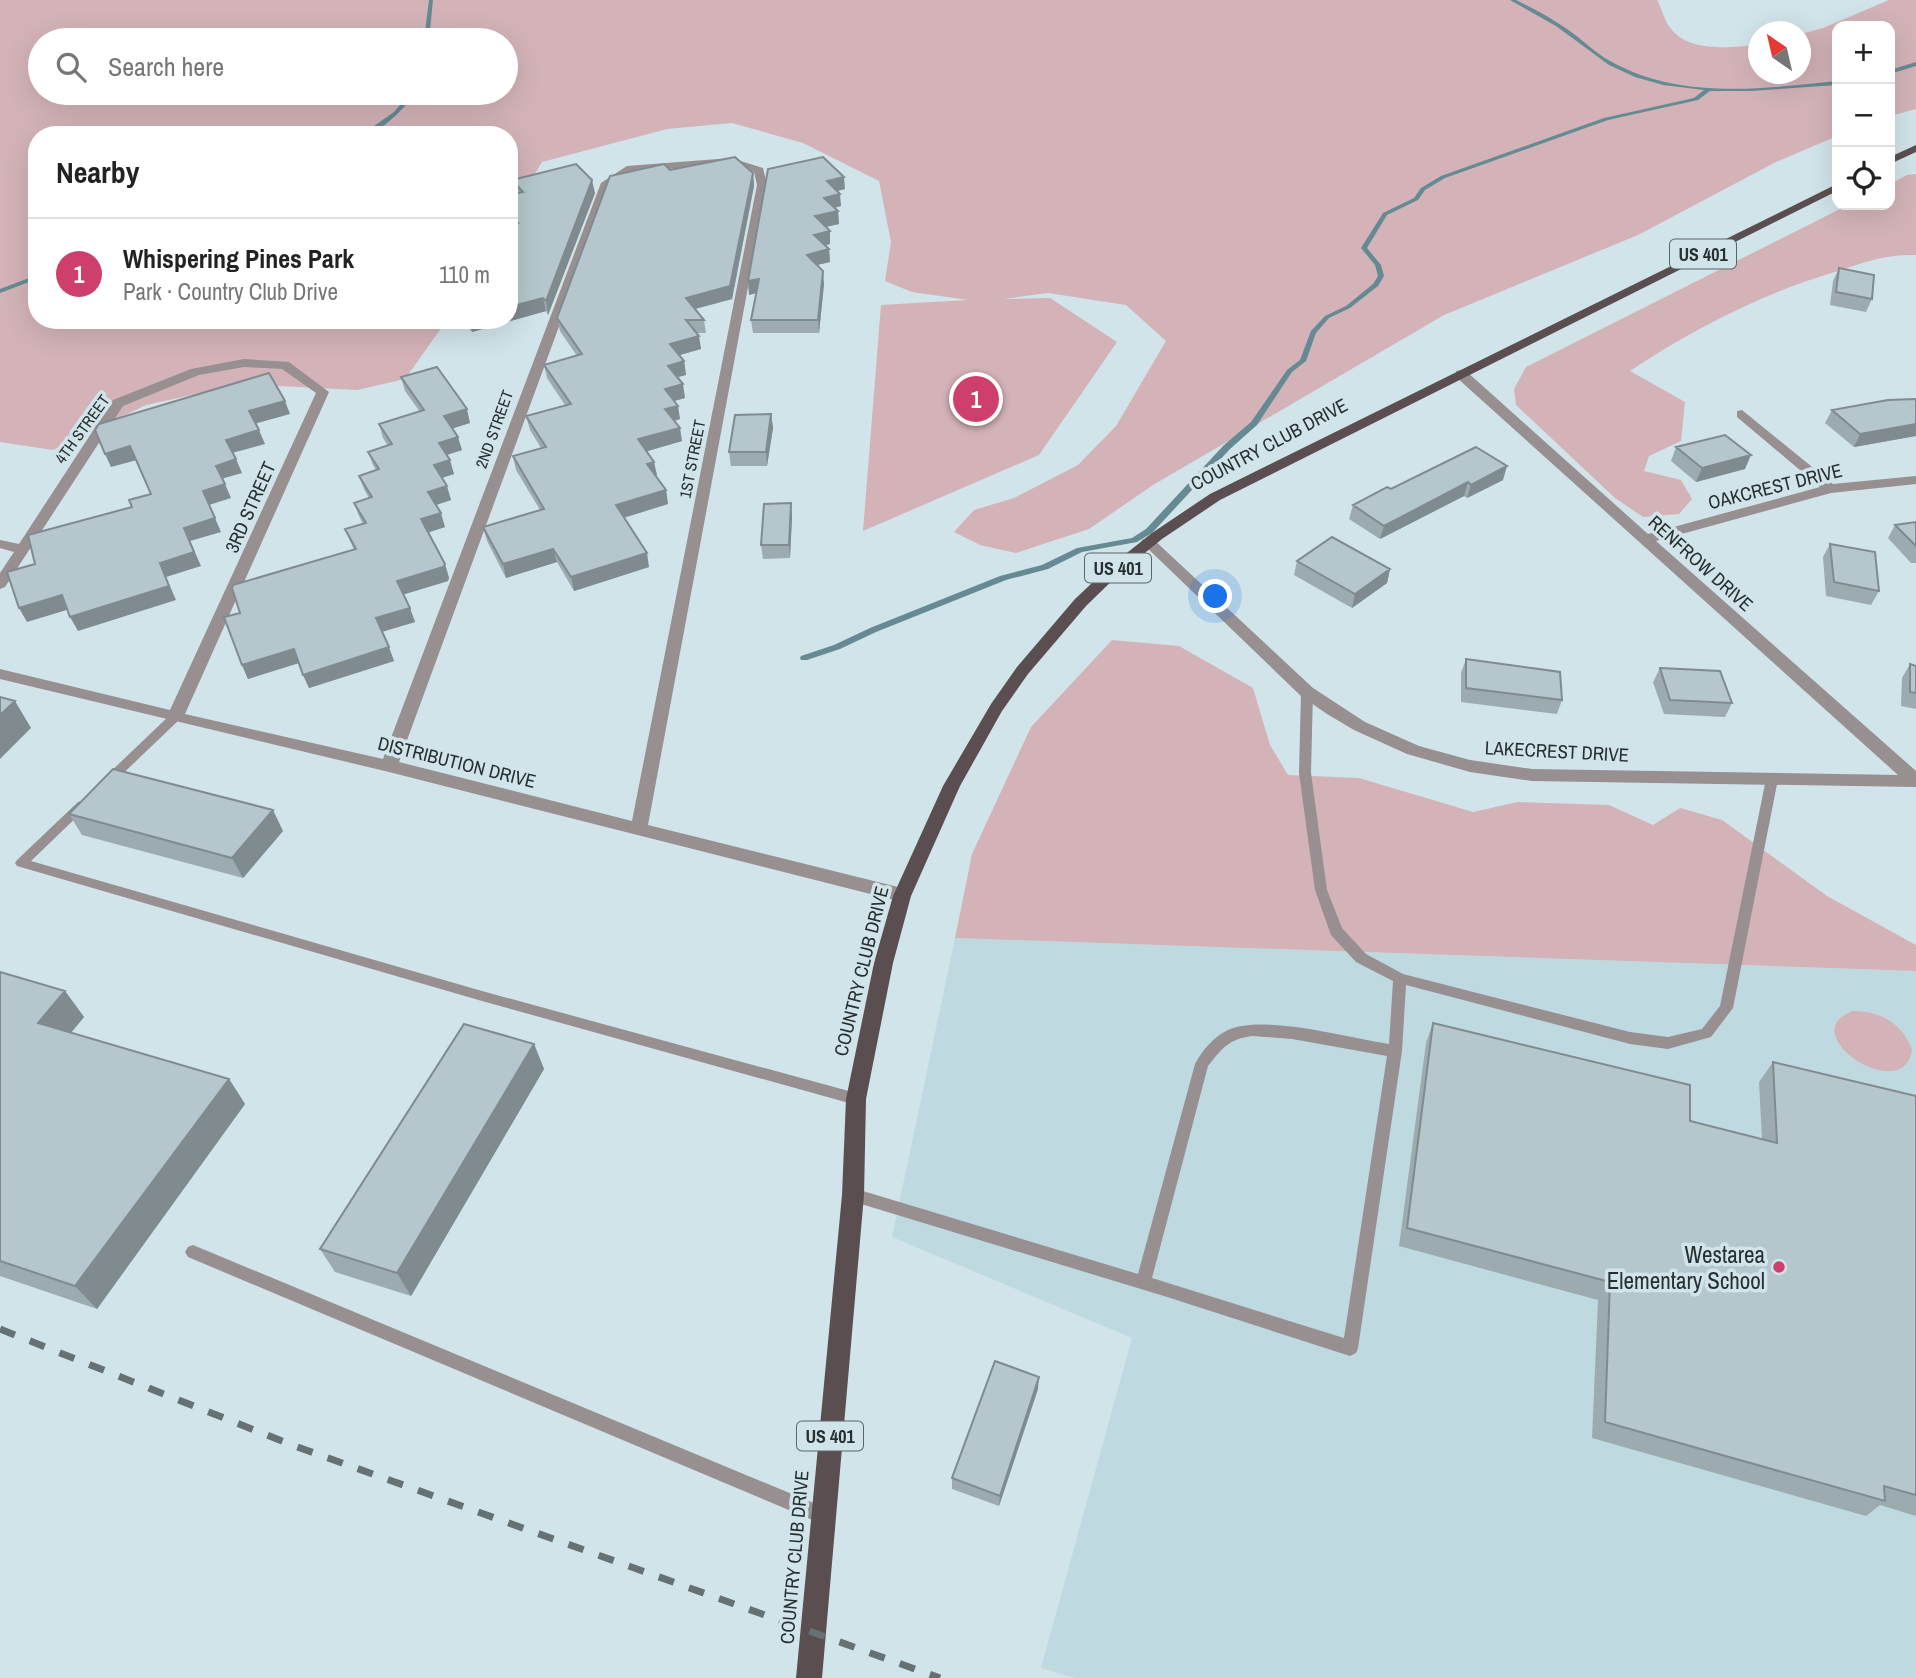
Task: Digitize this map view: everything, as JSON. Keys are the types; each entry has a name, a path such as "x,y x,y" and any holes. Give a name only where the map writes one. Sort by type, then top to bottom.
{"main road":[{"path":"1895,158 1916,148"},
{"name":"COUNTRY CLUB DRIVE","path":"809,1678 853,1195 856,1099 902,895 953,780 997,704 1061,622 1100,583 1148,542 1214,497 1832,189"}],"street":[{"name":"1ST STREET","path":"639,830 762,185 759,170 730,160 684,165"},
{"name":"2ND STREET","path":"389,766 598,198 606,183 627,169 684,165"},
{"name":"4TH STREET","path":"0,584 118,403 196,372 244,363"},
{"name":"3RD STREET","path":"175,718 323,392 285,365 244,363"},
{"name":"RENFROW DRIVE","path":"1461,374 1916,781"},
{"path":"1742,414 1830,489"},
{"name":"OAKCREST DRIVE","path":"1645,539 1830,489 1916,480"},
{"name":"LAKECREST DRIVE","path":"1148,542 1307,692 1347,720 1407,750 1490,771 1532,775 1916,781"},
{"path":"0,544 22,549"},
{"name":"DISTRIBUTION DRIVE","path":"0,674 175,718 389,766 902,895"}],"lane":[{"path":"1307,692 1305,772 1321,890 1336,930 1362,958 1400,978 1630,1038 1668,1043 1706,1033 1726,1008 1772,779"},
{"path":"175,718 21,863 482,996 856,1099"},
{"path":"853,1195 1223,1306 1350,1348 1395,1052 1400,978"},
{"path":"1143,1284 1202,1064 1217,1044 1237,1032 1264,1030 1395,1052"},
{"path":"193,1252 822,1515"}],"shaded area":[{"path":"0,0 1657,0 1667,24 1680,37 1713,47 1748,46 1748,84 1811,84 1811,31 1832,24 1832,138 1776,162 1638,235 1444,315 1153,485 1089,529 1016,553 980,545 954,532 974,510 1014,498 1078,465 1116,426 1166,341 1126,305 1048,293 1004,299 1050,298 1117,342 1039,455 863,531 881,305 968,300 912,292 885,281 891,242 879,181 803,143 732,123 667,129 542,162 518,201 518,126 28,126 28,329 441,329 405,379 357,390 242,384 146,405 53,450 0,442"},
{"path":"1889,0 1916,0 1916,109 1895,115 1895,21 1840,21"},
{"path":"1916,174 1916,255 1886,257 1867,262 1783,290 1705,326 1630,371 1685,402 1681,441 1649,456 1644,471 1681,480 1692,499 1679,514 1643,517 1615,498 1516,405 1514,389 1526,367 1838,210 1895,210 1895,181"},
{"path":"1112,640 1179,646 1253,688 1270,745 1288,775 1359,778 1473,812 1518,802 1609,805 1653,825 1680,808 1722,820 1827,896 1916,945 1916,971 955,938 972,854 1031,727"},
{"path":"955,938 1916,971 1916,1678 1075,1678 1041,1668 1132,1338 892,1237"},
{"path":"1853,1011 1882,1016 1897,1026 1912,1050 1905,1066 1891,1071 1873,1069 1842,1048 1835,1034 1837,1021"}],"building":[{"path":"735,157 753,173 730,286 686,298 704,320 686,320 699,336 670,344 684,361 668,366 683,384 665,389 678,406 665,409 680,428 638,439 654,462 647,464 666,490 616,505 647,553 571,577 553,549 503,564 483,527 544,509 513,456 546,447 526,416 571,404 544,365 582,354 557,318 610,176 664,164 670,170"},
{"path":"823,157 844,177 827,181 840,194 824,198 838,211 815,216 830,231 814,235 829,249 807,255 823,271 818,320 751,320 759,279 748,281 768,169"},
{"path":"576,164 592,180 546,301 543,298 518,305 518,193 523,192 518,187 518,178"},
{"path":"1839,268 1874,275 1872,299 1836,292"},
{"path":"437,367 467,409 444,416 458,437 439,443 450,460 434,465 447,486 428,492 441,513 421,519 445,564 443,567 397,581 410,608 376,618 389,647 303,675 294,649 242,665 224,617 240,613 233,585 356,549 345,529 366,523 354,503 372,497 359,476 379,469 368,452 392,444 379,424 424,410 401,377"},
{"path":"269,373 285,401 249,411 259,430 226,440 236,459 216,466 225,484 203,491 215,518 184,528 194,552 160,563 169,586 70,617 62,595 19,608 7,572 35,564 28,535 132,507 129,500 151,494 130,446 105,454 95,430 99,424"},
{"path":"1916,399 1916,424 1860,434 1832,410 1888,400"},
{"path":"771,414 766,452 729,452 735,415"},
{"path":"1725,435 1751,455 1702,468 1676,447"},
{"path":"1476,447 1507,466 1471,485 1468,482 1384,526 1353,505 1387,487 1391,489"},
{"path":"791,503 789,545 761,545 764,504"},
{"path":"1916,522 1916,546 1895,525"},
{"path":"1332,537 1390,569 1355,594 1297,561"},
{"path":"1830,544 1875,552 1879,591 1834,582"},
{"path":"1466,659 1560,672 1562,700 1466,688"},
{"path":"1910,664 1916,666 1916,693 1910,692"},
{"path":"1660,668 1720,671 1732,703 1670,700"},
{"path":"0,697 15,701 0,715"},
{"path":"113,769 273,810 232,858 69,814"},
{"path":"0,972 65,991 38,1023 229,1079 75,1286 0,1261"},
{"path":"1433,1023 1690,1085 1690,1121 1777,1143 1773,1062 1916,1096 1916,1495 1884,1486 1885,1501 1605,1422 1610,1282 1407,1228"},
{"path":"464,1024 534,1044 397,1273 320,1249"},
{"path":"995,1361 1039,1377 1000,1496 952,1478"}],"waterway":[{"path":"428,28 431,0"},
{"path":"1512,0 1558,25 1611,64 1637,76 1665,84 1751,90 1832,83"},
{"path":"1895,70 1916,64"},
{"path":"804,658 837,647 1003,578 1045,567 1080,550 1134,540 1149,531 1227,447 1254,423 1289,371 1303,361 1313,332 1327,317 1348,307 1376,285 1381,276 1378,265 1364,248 1385,214 1416,199 1423,189 1443,177 1606,119 1696,99 1708,90"},
{"path":"377,126 403,105"},
{"path":"0,291 28,280"}],"railway":[{"path":"0,1329 292,1445 940,1678"}],"place":[{"name":"Whispering Pines Park","path":"976,399"},
{"name":"Westarea Elementary School","path":"1779,1267"}]}
